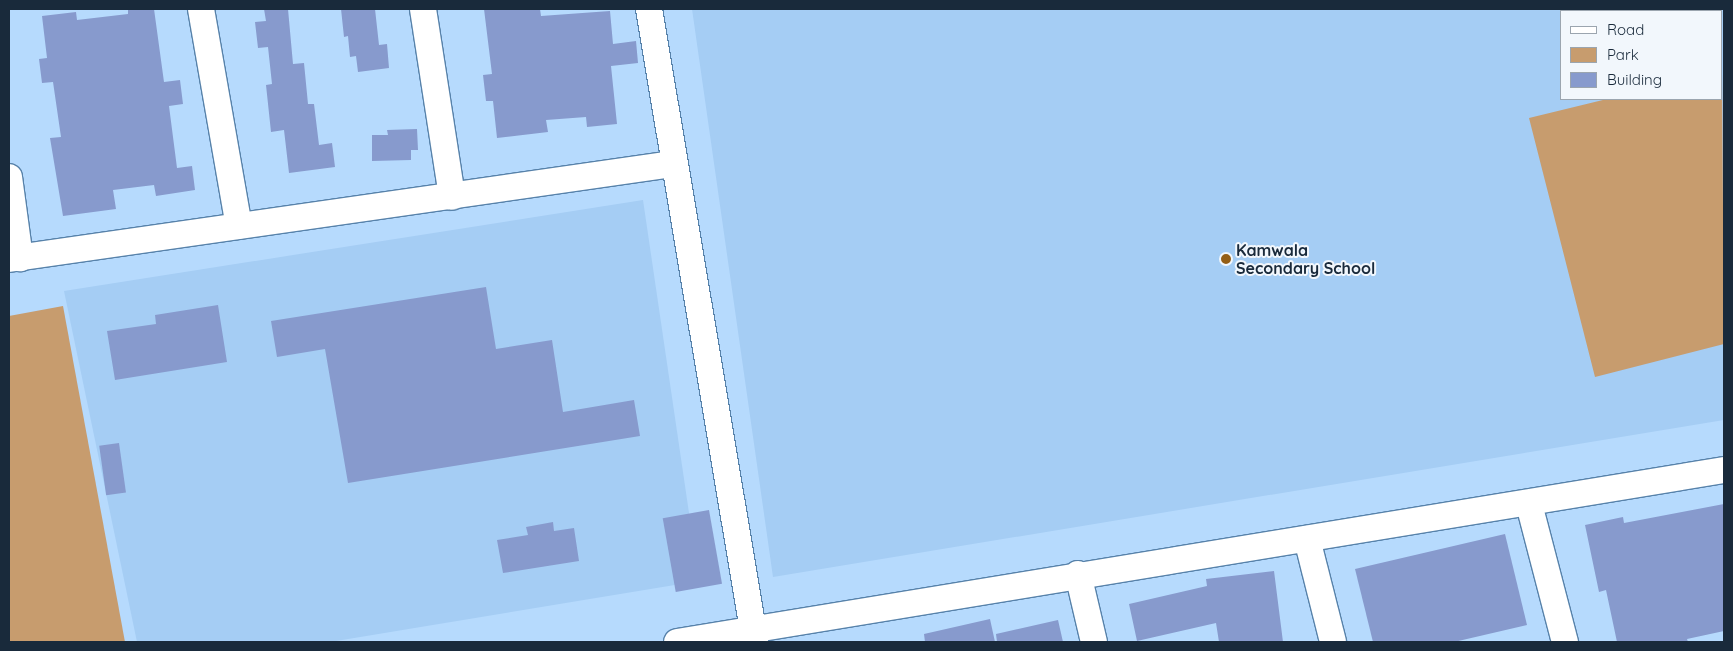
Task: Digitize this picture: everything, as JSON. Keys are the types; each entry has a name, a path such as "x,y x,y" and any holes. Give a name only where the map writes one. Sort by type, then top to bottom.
{"street":[{"path":"201,9 239,226"},
{"path":"423,9 452,197"},
{"path":"649,9 673,164 754,636"},
{"path":"9,177 14,259 673,164"},
{"path":"677,642 754,636 1078,574 1529,504 1724,470"},
{"path":"1529,504 1565,642"},
{"path":"1307,539 1332,642"},
{"path":"1078,574 1094,642"}],"shaded area":[{"name":"Kamwala Secondary School","path":"692,9 1724,9 1724,420 773,577"},
{"path":"643,200 699,581 330,642 137,642 64,291"}],"green space":[{"path":"1603,100 1722,100 1724,344 1595,377 1529,118"},
{"path":"63,306 125,642 9,642 9,316"}],"building":[{"path":"128,9 154,9 164,82 180,80 183,104 169,106 177,168 192,166 195,190 156,196 154,185 113,190 116,209 63,216 50,138 61,137 53,82 42,83 39,59 47,58 42,16 76,12 77,20 128,14"},
{"path":"264,9 288,9 293,64 304,63 308,104 314,104 319,145 332,143 335,167 289,173 284,130 271,132 266,85 272,84 268,47 258,48 255,22 266,21"},
{"path":"341,9 375,9 379,45 387,44 389,68 358,72 356,56 350,57 348,36 344,37"},
{"path":"484,9 540,9 541,16 610,11 613,44 636,41 638,63 611,66 617,124 587,127 586,117 546,120 548,132 497,138 493,101 486,101 483,75 492,74"},
{"path":"417,129 418,150 411,150 411,160 372,161 372,135 388,135 387,130"},
{"path":"486,287 496,349 552,340 563,412 634,400 640,436 348,483 325,349 277,357 271,321"},
{"path":"218,305 227,362 115,380 107,331 156,324 155,315"},
{"path":"119,443 126,493 106,495 99,446"},
{"path":"1724,504 1724,631 1687,639 1688,642 1617,642 1606,590 1599,592 1585,525 1623,517 1624,523"},
{"path":"709,510 722,584 676,592 663,518"},
{"path":"553,522 554,531 574,528 579,561 503,573 497,540 528,535 526,527"},
{"path":"1505,534 1527,625 1454,642 1373,642 1355,569"},
{"path":"1274,571 1283,642 1219,642 1216,623 1137,641 1129,604 1207,586 1206,579"},
{"path":"990,619 995,642 925,642 924,634"},
{"path":"1058,620 1063,642 997,642 996,634"}],"place":[{"name":"Kamwala Secondary School","path":"1226,259"}]}
